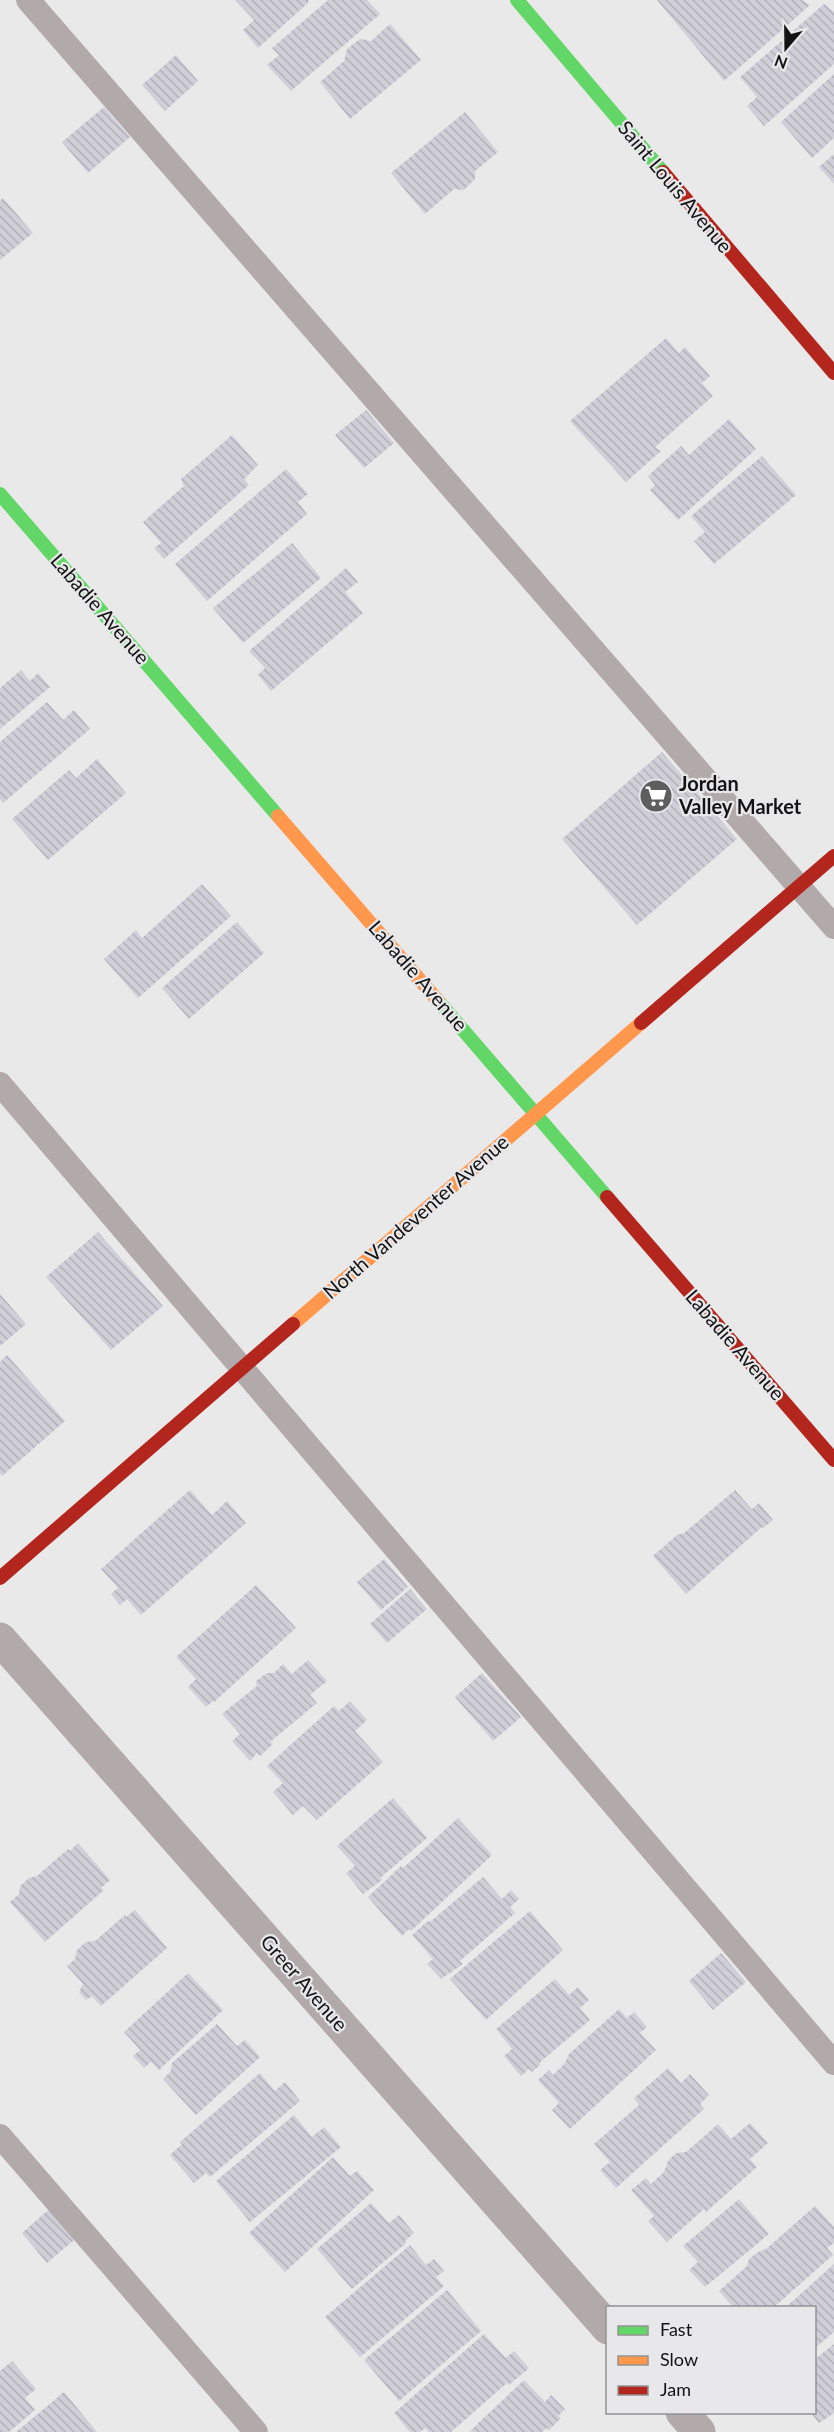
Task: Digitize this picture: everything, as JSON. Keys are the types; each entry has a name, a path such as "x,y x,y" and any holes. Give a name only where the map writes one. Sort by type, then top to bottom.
{"street":[{"name":"Saint Louis Avenue","path":"517,0 834,373"},
{"name":"Labadie Avenue","path":"0,494 834,1460"},
{"name":"North Vandeventer Avenue","path":"0,1578 834,856"},
{"name":"Greer Avenue","path":"0,1638 606,2326"},
{"path":"684,2414 699,2432"}],"lane":[{"path":"28,0 834,927"},
{"path":"0,1084 834,2063"},
{"path":"0,2136 256,2432"}],"building":[{"path":"235,0 309,0 258,48 243,30 254,20"},
{"path":"328,0 367,0 380,14 291,91 267,65 279,55 272,48"},
{"path":"657,0 802,0 810,5 724,81"},
{"path":"824,4 834,12 834,64 764,126 747,106 757,97 740,77"},
{"path":"390,24 421,60 350,119 320,82 344,61 347,49 360,39 371,41"},
{"path":"176,55 198,81 165,111 142,85"},
{"path":"834,74 834,138 812,158 781,122"},
{"path":"104,107 130,137 88,173 62,142"},
{"path":"465,112 498,152 475,171 475,179 464,190 454,189 425,214 391,173"},
{"path":"834,154 834,184 819,167"},
{"path":"3,198 33,233 0,260 0,201"},
{"path":"666,338 679,353 685,347 710,376 702,383 713,396 655,447 661,451 626,482 570,421"},
{"path":"366,410 394,443 364,468 335,435"},
{"path":"729,419 756,449 678,520 650,490 655,485 648,476 681,446 689,455"},
{"path":"232,435 258,465 244,479 249,485 164,559 154,548 161,543 143,522 184,486 181,479"},
{"path":"762,456 796,495 714,564 694,541 705,532 691,516"},
{"path":"286,469 308,494 298,502 307,514 207,601 175,564"},
{"path":"292,543 321,578 243,643 213,608"},
{"path":"346,568 358,582 345,592 363,613 271,691 258,675 265,668 249,651"},
{"path":"21,670 30,681 38,673 50,687 0,729 0,688"},
{"path":"47,702 63,720 74,710 90,729 3,803 0,799 0,742"},
{"name":"Jordan Valley Market","path":"662,752 737,839 637,925 562,839"},
{"path":"97,759 126,793 48,860 12,819 69,770 76,778"},
{"path":"202,884 231,916 138,998 104,959 136,930 142,938"},
{"path":"237,922 264,953 189,1019 162,988"},
{"path":"98,1232 163,1306 111,1350 46,1277"},
{"path":"0,1294 26,1324 0,1346"},
{"path":"7,1355 65,1421 2,1476 0,1473 0,1362"},
{"path":"190,1490 212,1515 227,1501 246,1523 141,1615 127,1599 120,1605 111,1594 118,1588 101,1569"},
{"path":"735,1490 752,1509 759,1503 773,1520 686,1594 653,1556"},
{"path":"384,1559 408,1587 381,1610 357,1582"},
{"path":"256,1585 296,1628 206,1707 188,1687 196,1679 176,1657"},
{"path":"410,1589 427,1609 387,1643 370,1624"},
{"path":"308,1660 327,1681 310,1695 317,1703 270,1742 273,1744 260,1756 257,1753 250,1761 232,1741 240,1734 222,1714 257,1686 256,1681 267,1673 274,1673 283,1664 292,1674"},
{"path":"482,1673 521,1717 493,1741 455,1697"},
{"path":"350,1701 367,1720 355,1731 383,1762 317,1820 303,1806 293,1815 273,1792 283,1783 267,1766 334,1706 339,1711"},
{"path":"393,1798 427,1838 380,1878 382,1880 363,1894 346,1873 355,1866 337,1846"},
{"path":"458,1818 492,1855 411,1931 409,1929 402,1936 368,1897"},
{"path":"78,1843 110,1880 101,1888 104,1890 45,1942 10,1902 19,1894 20,1886 29,1878 37,1876"},
{"path":"483,1877 502,1899 511,1890 519,1899 510,1907 515,1913 460,1961 463,1964 441,1979 427,1964 433,1959 412,1935"},
{"path":"135,1910 167,1948 101,2006 92,1996 86,2000 79,1992 83,1984 67,1966 75,1959 77,1950 86,1942 95,1941 125,1915 126,1917"},
{"path":"530,1911 563,1950 486,2020 450,1979"},
{"path":"721,1953 746,1982 713,2010 689,1981"},
{"path":"188,1973 223,2010 159,2070 151,2062 144,2068 133,2056 140,2050 124,2032"},
{"path":"555,1979 569,1995 578,1987 589,2000 580,2008 590,2020 539,2063 541,2064 532,2072 529,2069 521,2076 504,2056 512,2049 496,2029"},
{"path":"619,2009 627,2018 634,2012 647,2027 640,2033 656,2050 570,2129 552,2110 559,2103 538,2080 549,2070 553,2075 565,2063 569,2054"},
{"path":"217,2024 237,2046 245,2040 260,2057 196,2115 163,2079 171,2071 172,2063"},
{"path":"668,2068 681,2083 690,2074 709,2095 700,2104 704,2109 616,2188 600,2170 610,2162 594,2144 639,2105 634,2098"},
{"path":"260,2073 275,2091 285,2082 300,2101 210,2177 206,2173 194,2183 170,2155 182,2144 180,2142"},
{"path":"294,2115 312,2137 324,2127 341,2147 250,2222 216,2181"},
{"path":"750,2123 768,2143 750,2159 757,2167 706,2212 704,2209 667,2242 648,2221 654,2216 631,2190 646,2178 651,2184 664,2172 668,2161 676,2153 686,2152 718,2124 731,2139"},
{"path":"333,2157 350,2176 357,2171 374,2190 285,2272 249,2233"},
{"path":"739,2199 769,2234 705,2287 689,2270 698,2262 683,2246"},
{"path":"371,2203 389,2223 399,2215 414,2233 405,2241 406,2243 352,2289 317,2249"},
{"path":"54,2205 80,2235 47,2263 22,2233"},
{"path":"815,2206 834,2227 834,2243 827,2248 833,2255 775,2306 732,2306 719,2291 747,2266 749,2259 766,2249"},
{"path":"410,2245 426,2265 434,2259 444,2271 436,2277 444,2286 360,2357 325,2317"},
{"path":"834,2264 834,2332 816,2347 816,2306 787,2306"},
{"path":"447,2290 481,2331 399,2401 364,2360"},
{"path":"484,2334 506,2358 514,2351 529,2368 509,2385 507,2383 451,2432 429,2432 425,2428 420,2432 410,2432 394,2413"},
{"path":"834,2344 834,2413 819,2423 812,2414 816,2414 816,2358"},
{"path":"12,2361 36,2389 25,2398 35,2410 9,2432 0,2432 0,2371"},
{"path":"524,2380 545,2402 551,2395 565,2409 558,2416 561,2418 549,2430 547,2428 542,2432 470,2431"},
{"path":"64,2392 97,2432 16,2432"}],"traffic: fast":[{"path":"517,0 663,172"},
{"path":"0,494 278,816"},
{"path":"439,1002 607,1197"}],"traffic: slow":[{"path":"278,816 439,1002"},
{"path":"293,1324 641,1023"}],"traffic: jam":[{"path":"663,172 834,373"},
{"path":"641,1023 834,856"},
{"path":"607,1197 834,1460"},
{"path":"0,1578 293,1324"}],"place":[{"name":"Jordan Valley Market","path":"656,796"}]}
